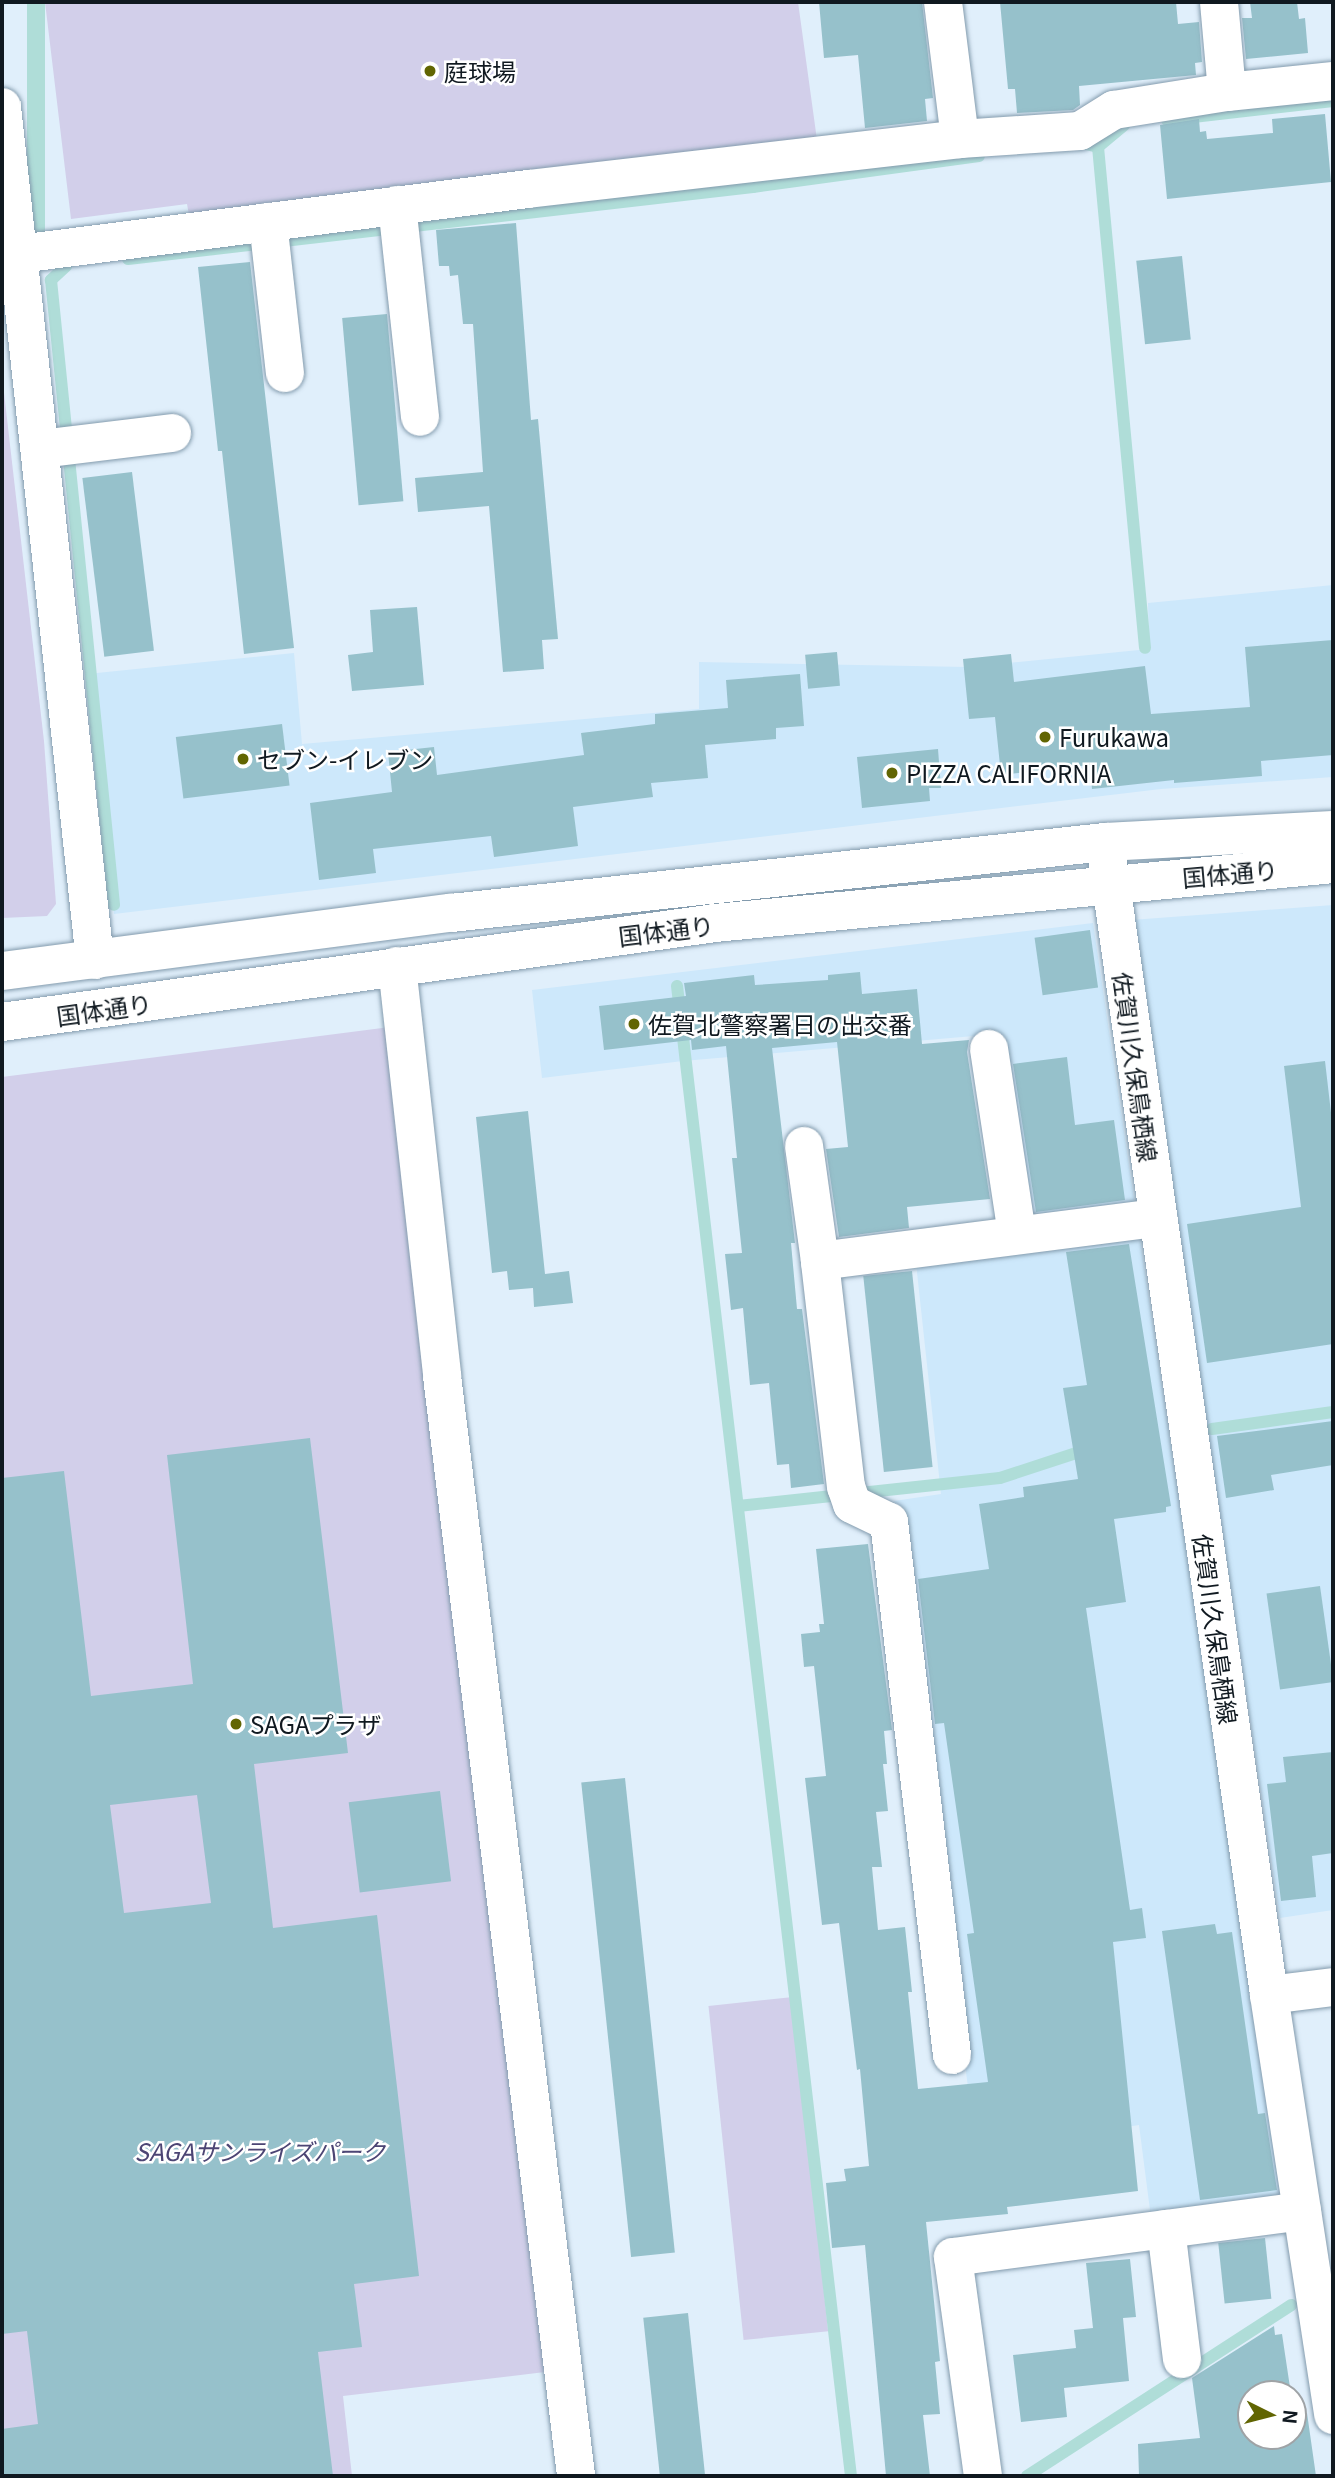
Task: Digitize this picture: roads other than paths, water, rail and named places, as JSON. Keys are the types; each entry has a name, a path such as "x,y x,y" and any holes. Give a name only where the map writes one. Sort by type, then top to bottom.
{"main road":[{"path":"943,2 960,139"},
{"path":"1219,2 1227,92"},
{"path":"47,251 269,237 399,221 960,139 1080,131 1114,110 1227,92 1333,81"},
{"path":"2,107 47,251 40,449 95,960"},
{"path":"399,221 420,417"},
{"path":"269,237 285,373"},
{"path":"40,449 172,433"},
{"name":"国体通り","path":"2,971 451,913 1105,842 1333,830"},
{"name":"佐賀川久保鳥栖線","path":"1105,842 1269,1995 1333,2405"},
{"name":"国体通り","path":"2,1022 397,965 715,923 1110,883 1333,864"},
{"path":"397,965 442,1376 576,2476"},
{"path":"989,1048 1017,1235"},
{"path":"804,1146 849,1496 889,1522 953,2055"},
{"path":"820,1261 1158,1218"},
{"path":"1269,1995 1333,1987"},
{"path":"983,2476 953,2257 1302,2211"},
{"path":"1166,2229 1182,2359"}],"waterway":[{"path":"1167,120 1333,101"},
{"path":"1098,147 1124,125"},
{"path":"1077,142 1098,147 1145,648"},
{"path":"128,259 753,187 979,156"},
{"path":"66,266 51,280 114,905"},
{"path":"677,986 851,2476"},
{"path":"1212,1429 1333,1412"},
{"path":"738,1506 1000,1478 1088,1449"},
{"path":"1027,2476 1291,2305"}],"place":[{"name":"庭球場","path":"430,71"},
{"name":"Furukawa","path":"1045,737"},
{"name":"セブン-イレブン","path":"243,759"},
{"name":"PIZZA CALIFORNIA","path":"892,773"},
{"name":"佐賀北警察署日の出交番","path":"634,1024"},
{"name":"SAGAプラザ","path":"236,1724"}],"park label":[{"name":"SAGAサンライズパーク","path":"260,2151"}]}
